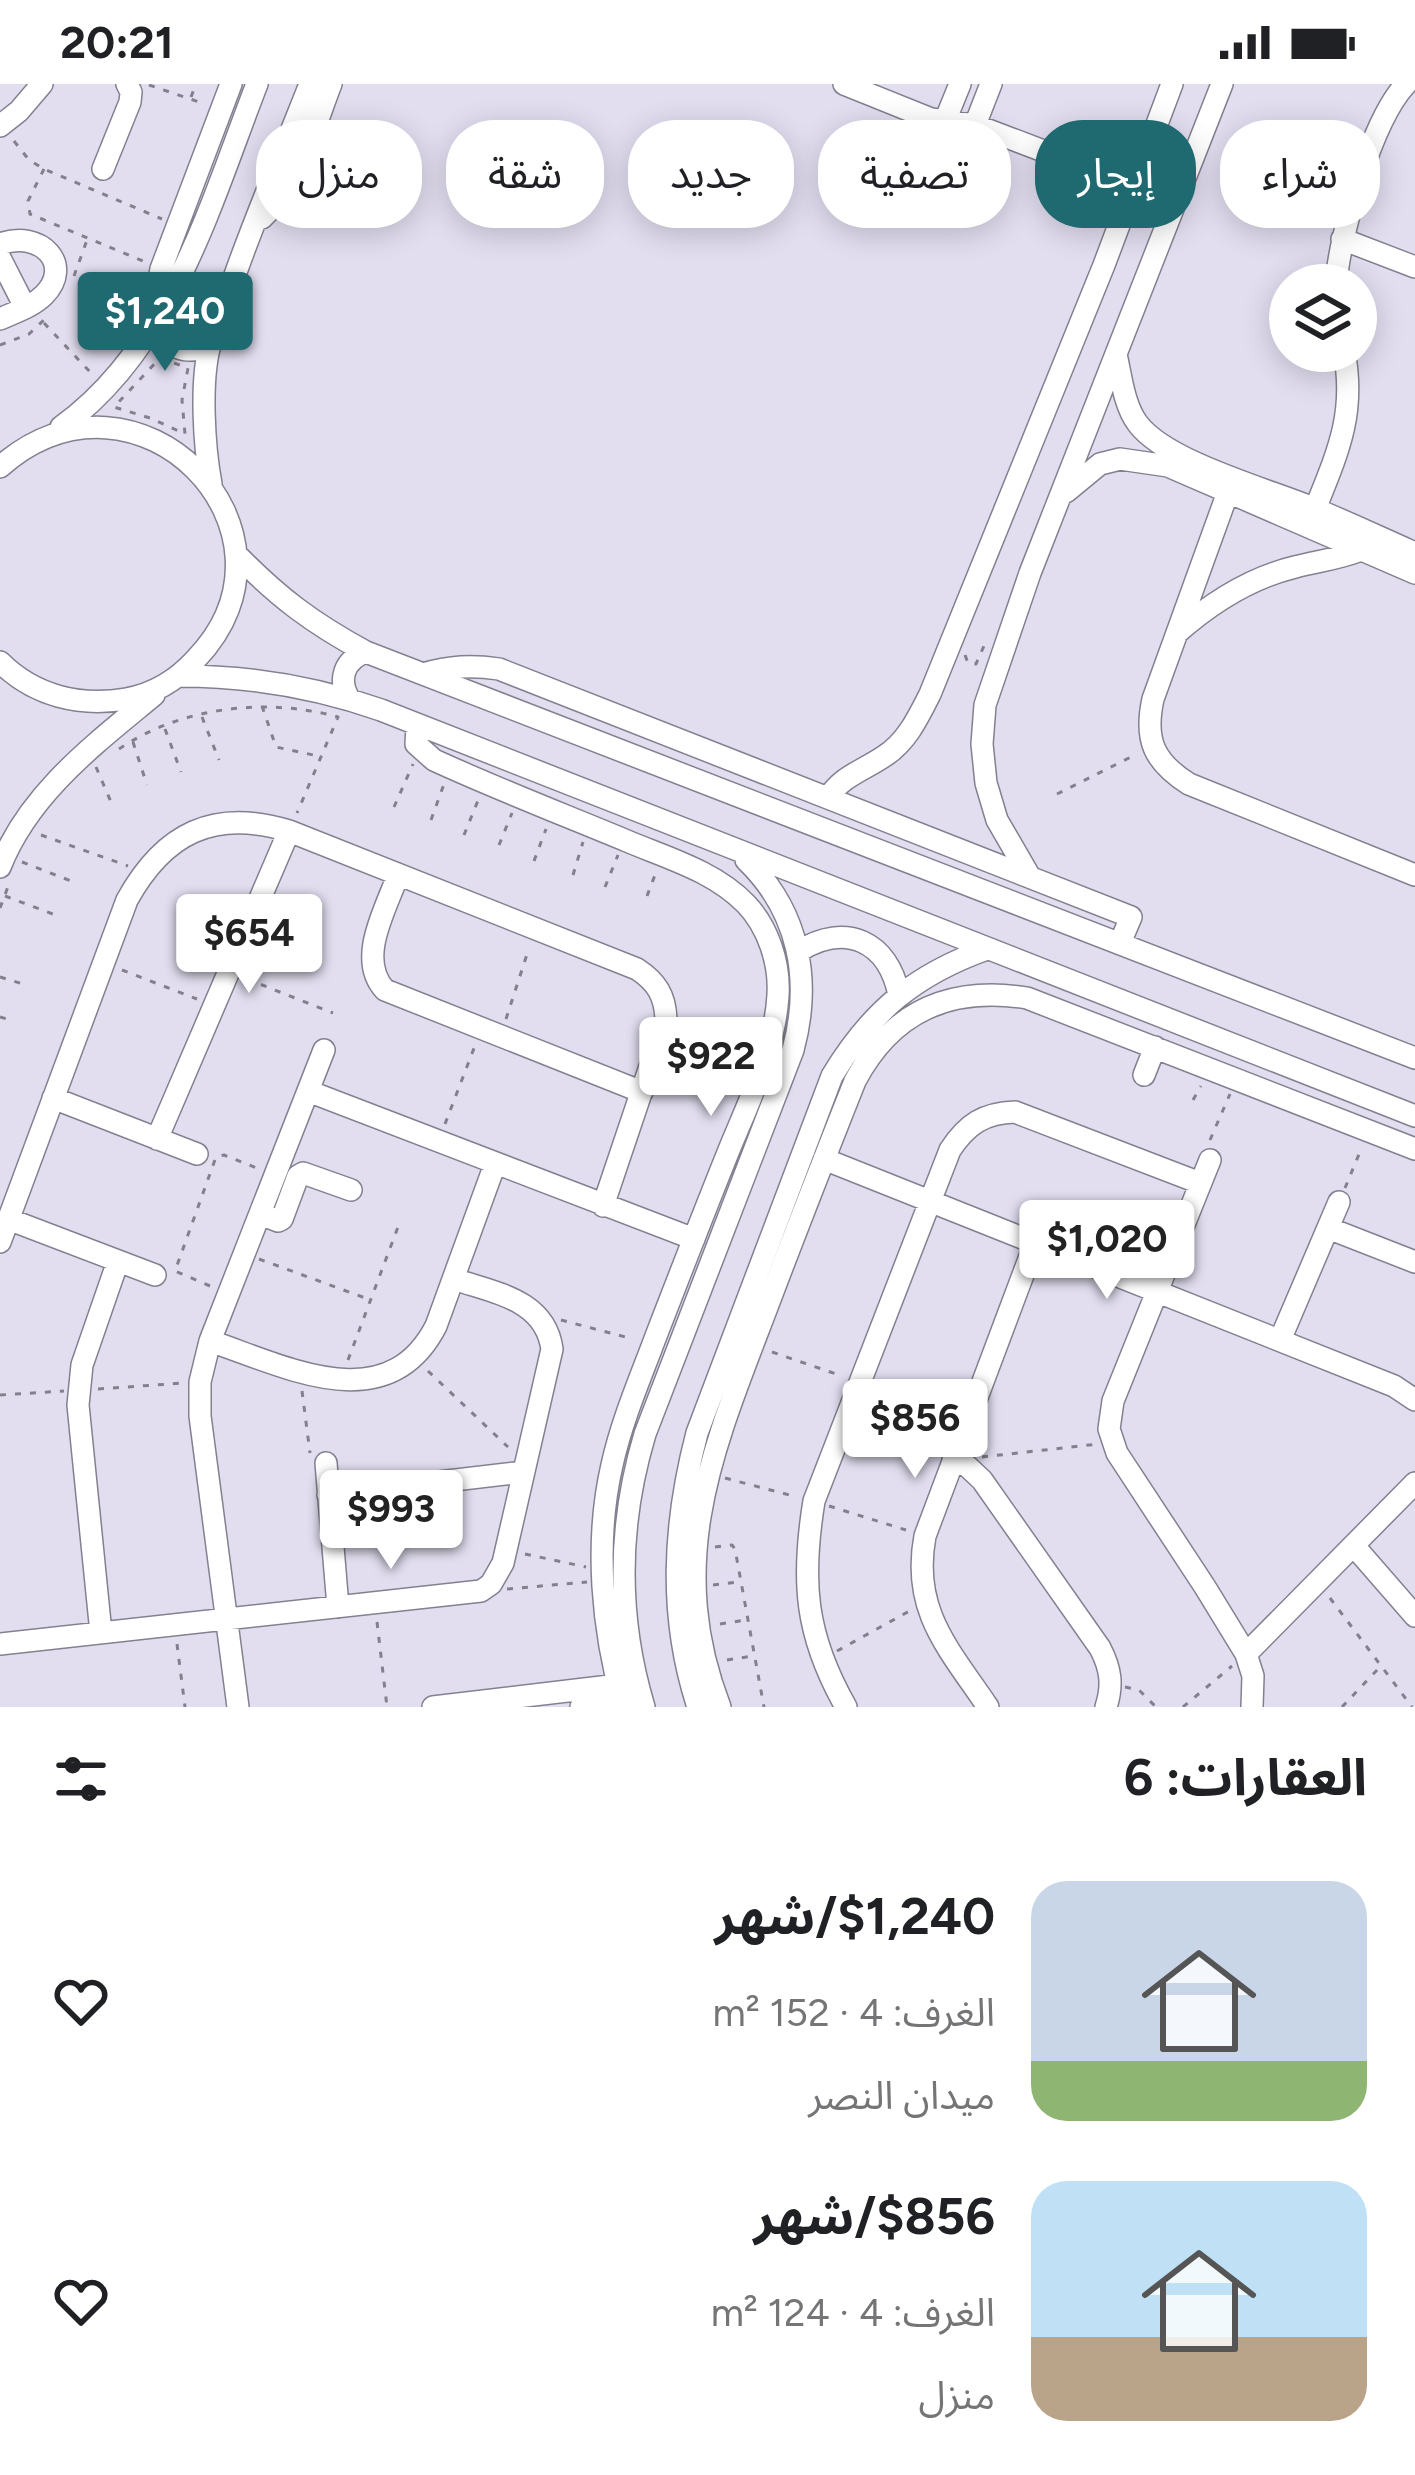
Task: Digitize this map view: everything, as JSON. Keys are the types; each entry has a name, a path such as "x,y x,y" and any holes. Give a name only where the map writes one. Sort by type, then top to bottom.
{"street":[{"path":"2,125 42,84"},
{"path":"50,435 106,389 134,356 166,302 178,226 231,84"},
{"path":"170,272 206,215 256,84"},
{"path":"211,486 206,457 209,346 310,84"},
{"path":"253,226 295,177 331,84"},
{"path":"844,84 938,120"},
{"path":"945,120 960,84"},
{"path":"977,120 991,84"},
{"path":"829,798 846,777 897,746 930,694 1172,84"},
{"path":"1030,877 997,820 986,783 985,705 1058,501 1222,84"},
{"path":"1339,264 1342,239 1383,118 1406,84"},
{"path":"103,169 130,102 128,86"},
{"path":"1342,239 1415,268"},
{"path":"0,244 33,240 51,257 53,281 34,314"},
{"path":"0,258 34,314"},
{"path":"0,319 34,314"},
{"path":"154,323 176,348 209,346"},
{"path":"1116,354 1130,410 1151,438 1415,553"},
{"path":"1316,508 1345,431 1347,372"},
{"path":"0,467 17,451 50,435 85,427 122,428 156,440 187,459 211,486 228,518 236,554 232,600 213,642 66,769 42,797 7,861"},
{"path":"1058,501 1100,464 1120,459 1168,466 1415,574"},
{"path":"1228,492 1153,699 1149,718 1153,746 1172,773 1189,784 1413,869"},
{"path":"1177,633 1212,605 1251,583 1361,550"},
{"path":"236,554 318,626 366,652 1415,1058"},
{"path":"350,700 342,681 344,671 348,662 366,652"},
{"path":"0,662 39,690 71,701 104,703 137,697 174,680 213,676 274,682 350,700 418,738 737,851 1415,1116"},
{"path":"423,674 474,665 499,669 1131,917 1120,943"},
{"path":"418,738 442,764 704,873 729,888 761,922 778,978 756,1103 633,1472 610,1574 627,1700"},
{"path":"0,1242 127,901 143,872 166,848 194,831 226,822 260,822 289,831 650,977 660,989 667,1019 604,1206"},
{"path":"157,1138 289,831"},
{"path":"627,1700 630,1648 601,1535 611,1467 630,1400 694,1239 756,1103 800,1026 799,951 790,923 776,896 737,851"},
{"path":"398,875 371,959 377,981 395,996 642,1092"},
{"path":"799,951 815,941 854,938 886,959 896,976 899,995"},
{"path":"720,1707 706,1664 695,1588 695,1550 707,1473 753,1345 767,1280 832,1076 864,1029 899,995 931,973 987,950"},
{"path":"698,1707 680,1636 676,1584 684,1482 697,1433 824,1159 855,1081 893,1029 938,1003 982,994 1027,998 1415,1149"},
{"path":"1204,1066 1216,1039"},
{"path":"1144,1075 1155,1047"},
{"path":"238,1707 200,1416 200,1382 210,1341 324,1050"},
{"path":"308,1091 694,1239"},
{"path":"53,1098 197,1154"},
{"path":"846,1707 822,1659 809,1606 806,1551 818,1488 950,1150 961,1133 976,1120 1015,1112 1200,1183"},
{"path":"824,1159 1394,1386 1415,1400"},
{"path":"1210,1160 1109,1415 1112,1442 1246,1654 1252,1707"},
{"path":"210,1341 340,1382 391,1371 413,1358 436,1326 496,1164"},
{"path":"260,1214 282,1219 303,1173 351,1190"},
{"path":"1280,1340 1343,1192"},
{"path":"8,1219 155,1275"},
{"path":"1328,1228 1415,1262"},
{"path":"988,1707 938,1633 925,1603 920,1571 925,1536 1035,1243"},
{"path":"101,1633 78,1420 79,1390 82,1365 118,1261"},
{"path":"0,1644 481,1591 498,1574 506,1550 552,1348 550,1335 526,1305 454,1279"},
{"path":"630,1400 654,1408"},
{"path":"953,1460 982,1480 1107,1660 1109,1697"},
{"path":"326,1463 338,1607"},
{"path":"328,1495 523,1472"},
{"path":"1246,1654 1415,1483"},
{"path":"1354,1546 1415,1616"},
{"path":"433,1707 627,1700"},
{"path":"581,1707 627,1700"}],"path":[{"path":"190,99 196,84"},
{"path":"128,86 157,86 221,110"},
{"path":"2,125 29,160 44,169 178,226"},
{"path":"44,169 28,201 30,214 197,283 180,328"},
{"path":"34,314 106,389"},
{"path":"160,358 188,368 182,400 185,434 114,407 160,358"},
{"path":"262,706 276,747 320,756"},
{"path":"114,753 132,740 202,715 262,706 338,717 289,831"},
{"path":"202,715 219,760"},
{"path":"164,727 182,772"},
{"path":"394,806 418,738"},
{"path":"132,740 147,785"},
{"path":"1057,794 1153,746"},
{"path":"96,765 111,802"},
{"path":"431,820 444,784"},
{"path":"464,835 479,798"},
{"path":"499,845 513,812"},
{"path":"534,861 547,825"},
{"path":"34,832 143,872"},
{"path":"573,875 584,840"},
{"path":"605,886 618,854"},
{"path":"0,908 7,861 71,881"},
{"path":"647,896 656,870"},
{"path":"4,896 58,916"},
{"path":"439,1142 536,929"},
{"path":"104,963 214,1006"},
{"path":"228,972 333,1012"},
{"path":"0,977 26,985"},
{"path":"0,1017 14,1021"},
{"path":"653,1061 756,1103"},
{"path":"1212,1135 1230,1094"},
{"path":"1343,1192 1360,1152"},
{"path":"229,1293 175,1270 216,1157 224,1155 275,1175"},
{"path":"340,1382 398,1227"},
{"path":"244,1254 370,1300"},
{"path":"536,1313 653,1344"},
{"path":"753,1345 969,1417"},
{"path":"413,1358 506,1444 523,1472"},
{"path":"300,1371 310,1453 316,1461 326,1463"},
{"path":"0,1395 200,1382"},
{"path":"953,1460 1112,1442"},
{"path":"695,1550 734,1546 764,1707"},
{"path":"506,1550 610,1574"},
{"path":"481,1591 610,1574"},
{"path":"695,1588 741,1582"},
{"path":"1318,1582 1412,1707"},
{"path":"374,1603 387,1707"},
{"path":"822,1659 925,1603"},
{"path":"699,1626 748,1620"},
{"path":"174,1624 185,1707"},
{"path":"1183,1707 1246,1654"},
{"path":"706,1664 754,1655"},
{"path":"1342,1707 1380,1667"},
{"path":"1109,1697 1136,1688 1156,1707"}]}
